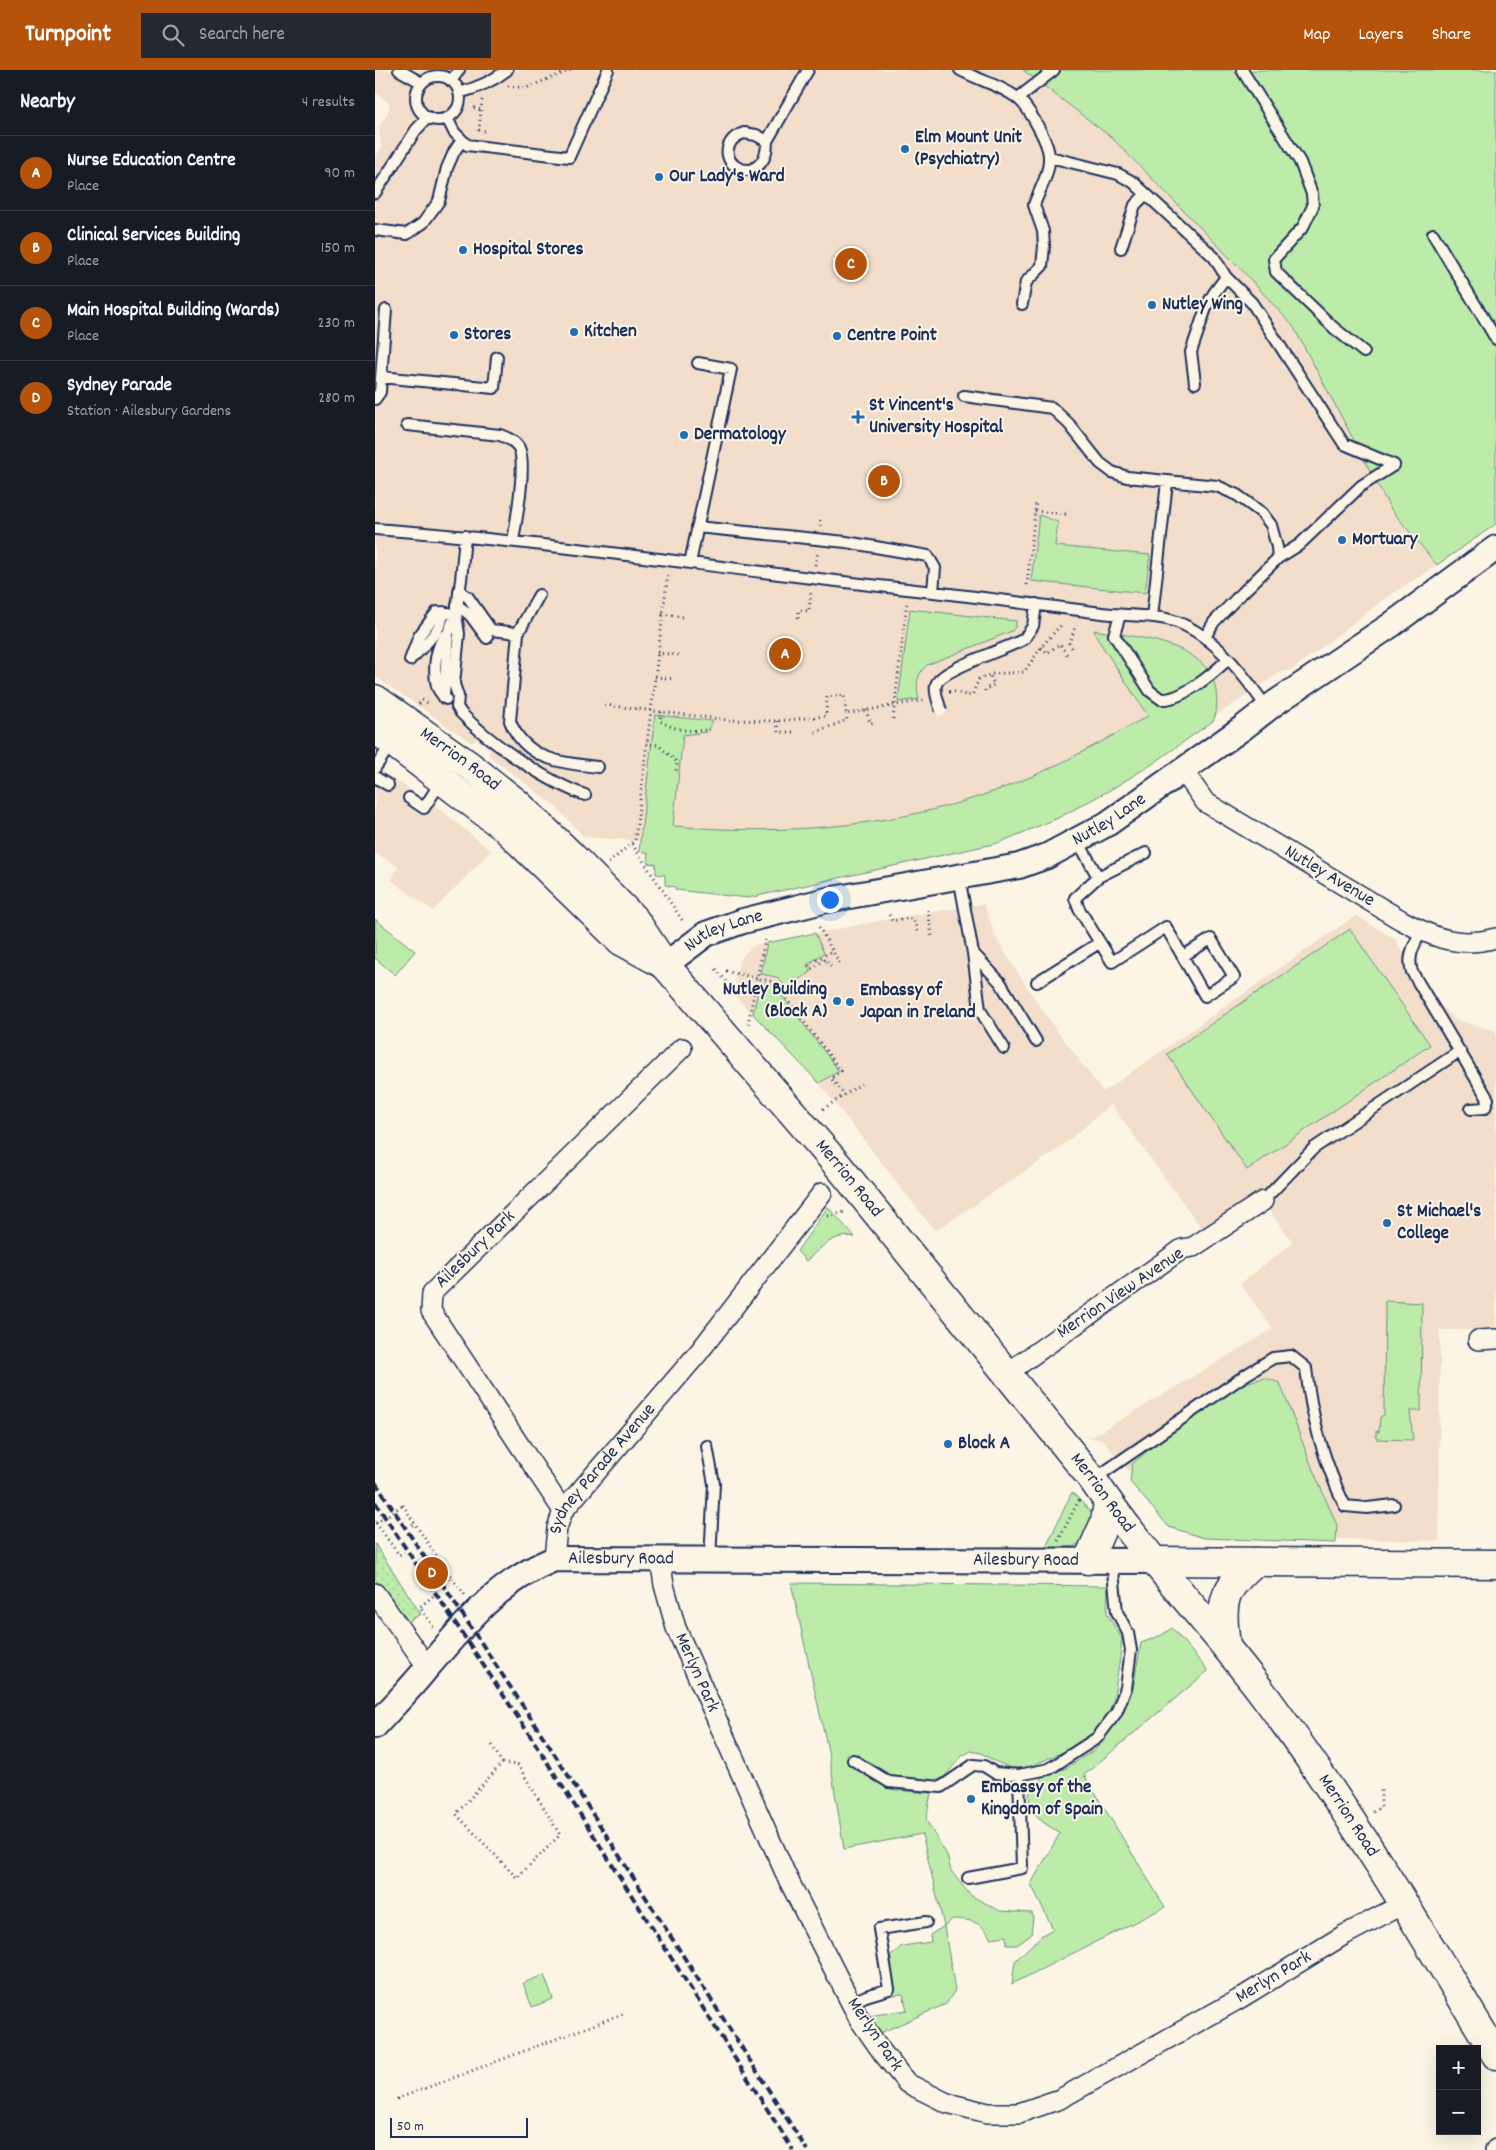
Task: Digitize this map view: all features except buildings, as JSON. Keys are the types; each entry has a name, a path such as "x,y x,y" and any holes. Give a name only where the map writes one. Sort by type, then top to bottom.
{"main road":[{"name":"Merrion Road","path":"375,699 470,766 540,824 640,926 665,965 841,1169 1005,1374 1094,1493 1226,1644 1333,1793 1405,1903 1496,2055"},
{"name":"Merrion Road","path":"384,735 505,828 621,941 665,965"},
{"path":"521,843 540,824"},
{"path":"1094,1493 1103,1530 1100,1560"},
{"name":"Ailesbury Road","path":"1155,1561 1496,1564"},
{"path":"1226,1644 1222,1611 1231,1584 1255,1562"}],"street":[{"name":"Nutley Lane","path":"665,965 706,934 743,921 827,900 1019,866 1047,856 1078,841 1107,824 1267,708 1391,625 1496,548"},
{"name":"Nutley Avenue","path":"1183,769 1205,802 1421,931 1455,942 1468,943 1496,938"},
{"name":"Ailesbury Park","path":"563,1511 431,1311 433,1293 682,1048"},
{"name":"Sydney Parade Avenue","path":"375,1726 428,1668 467,1620 510,1582 554,1558 557,1528 563,1511 699,1352 822,1193"},
{"name":"Merrion View Avenue","path":"1005,1374 1182,1249 1193,1247 1263,1202"},
{"name":"Ailesbury Road","path":"554,1558 1155,1561"},
{"name":"Merlyn Park","path":"661,1558 664,1586 676,1628 787,1877 851,2003 881,2052 907,2082 947,2103 988,2113 1019,2113 1063,2098 1239,1999 1344,1935 1405,1903"},
{"path":"375,1593 428,1668"}],"lane":[{"path":"399,70 422,83"},
{"path":"451,81 459,70"},
{"path":"459,93 479,87 497,78 507,70"},
{"path":"447,118 453,132 467,145 569,157 608,70"},
{"path":"767,141 808,70"},
{"path":"960,70 1018,98 1030,113 1041,133 1049,157 1046,174 1034,205 1043,231 1042,266 1026,282 1022,304"},
{"path":"1018,98 1054,70"},
{"path":"1242,70 1300,162 1312,194 1313,206 1303,227 1274,259 1276,272 1334,328 1364,352"},
{"path":"439,76 451,81 459,93 459,105 451,115 439,120 428,117 423,113 417,104 416,97 422,83 428,78 439,76"},
{"path":"375,193 416,130 428,117"},
{"path":"375,230 407,234 423,223 439,201 447,168 462,140"},
{"path":"1049,157 1118,174 1133,182 1214,257 1226,277 1252,302 1345,444 1395,465 1361,486 1299,545 1278,558 1214,622 1205,637"},
{"path":"1121,248 1135,205 1146,194"},
{"path":"1433,234 1496,339"},
{"path":"1195,383 1191,352 1207,305 1226,277"},
{"path":"375,399 380,392 387,310"},
{"path":"381,377 494,388 497,357"},
{"path":"689,563 731,369 698,363"},
{"path":"964,396 1052,408 1069,424 1100,463 1112,472 1127,477 1217,486 1249,503 1261,513 1271,525 1278,558"},
{"path":"407,425 500,435 510,439 518,447 522,457 522,473 513,541"},
{"path":"1152,617 1159,518 1167,482"},
{"path":"697,527 846,542 928,556 935,568 933,591"},
{"path":"375,529 513,541 933,591 1120,616 1152,617 1176,622 1205,637 1228,659 1267,708"},
{"path":"465,536 456,610 448,633 441,640 437,650 437,688 444,698 457,707 468,721 512,754 553,781 585,795"},
{"path":"459,591 468,597 491,630 518,633"},
{"path":"539,595 518,633 510,721 513,729 523,742 545,758 598,767"},
{"path":"941,711 935,692 935,684 939,679 962,665 1024,639 1033,626 1036,604"},
{"path":"456,610 459,634 455,684 458,696 457,707"},
{"path":"443,612 456,610 469,614 487,638"},
{"path":"1120,616 1114,635 1150,691 1154,696 1161,699 1175,698 1216,672 1228,659"},
{"path":"375,768 384,735"},
{"path":"375,777 388,785"},
{"path":"409,798 424,808 442,780"},
{"path":"1078,841 1098,877"},
{"path":"1146,853 1098,877 1075,898 1079,910 1112,962 1166,927 1205,996 1235,977 1211,939 1183,956"},
{"path":"959,877 973,953 980,1010 1004,1048"},
{"path":"1421,931 1410,954 1409,963 1412,972 1488,1099 1485,1108 1471,1109"},
{"path":"1037,982 1099,943"},
{"path":"973,953 1000,982 1036,1041"},
{"path":"1263,1202 1313,1148 1460,1052"},
{"path":"1094,1493 1251,1371 1273,1358 1291,1356 1306,1368 1309,1401 1326,1462 1345,1506 1367,1508 1394,1506"},
{"path":"707,1446 714,1484 710,1558"},
{"path":"853,1760 889,1782 941,1787 973,1765 984,1766 995,1773 1019,1775 1049,1769 1097,1738 1116,1713 1126,1688 1131,1650 1128,1633 1117,1612 1116,1586 1100,1560"},
{"path":"968,1878 1023,1868 1019,1775"},
{"path":"851,2003 889,1989 879,1929 926,1922"}],"path":[{"path":"503,85 525,88 571,70"},
{"path":"485,130 479,130 482,100 487,97"},
{"path":"474,108 481,110"},
{"path":"1027,585 1036,502"},
{"path":"1035,511 1065,514 1069,511"},
{"path":"606,865 635,840 670,561"},
{"path":"662,614 684,617"},
{"path":"893,719 905,621"},
{"path":"1072,648 1069,643 1076,625"},
{"path":"1042,647 1047,653 1061,644 1067,656"},
{"path":"657,653 678,656"},
{"path":"985,691 985,689 993,685 990,675"},
{"path":"655,677 675,679"},
{"path":"605,705 727,720 777,721 826,716"},
{"path":"866,710 871,723 876,722"},
{"path":"661,712 660,721 675,730 699,731 714,729"},
{"path":"815,732 847,720 846,714"},
{"path":"777,721 778,732 794,732 794,734"},
{"path":"646,744 658,745 677,762 676,771"},
{"path":"632,844 682,920"},
{"path":"928,910 932,937"},
{"path":"889,915 892,921 909,918 916,923 918,934"},
{"path":"819,926 841,966"},
{"path":"748,1024 765,940"},
{"path":"831,966 826,959 811,969 809,965 832,950"},
{"path":"716,969 726,981"},
{"path":"726,971 774,982 841,1071 831,1078 844,1095"},
{"path":"823,1109 861,1084"},
{"path":"1055,1547 1094,1493"},
{"path":"404,1552 399,1555 376,1523 403,1505 413,1524 450,1578 477,1612"},
{"path":"433,1596 420,1607 436,1631"},
{"path":"492,1745 502,1763"},
{"path":"502,1763 518,1765 560,1835 517,1878 456,1814 502,1763"},
{"path":"397,2099 625,2013"}],"shaded area":[{"name":"St Vincent's University Hospital","path":"375,70 1023,70 1111,137 1240,268 1293,326 1390,508 1437,565 1383,600 1292,670 1281,672 1217,715 1213,721 1154,763 1059,818 1018,835 962,851 862,871 748,898 676,890 675,887 665,885 665,875 656,874 656,864 647,863 648,853 639,851 639,841 584,837 556,807 488,755 491,750 476,739 472,743 375,676 375,157 381,148 379,127 387,114 390,104 375,92"},
{"path":"375,767 441,810 491,851 433,911 391,880 399,867 375,853"},
{"name":"St Michael's College","path":"984,904 996,937 1009,959 1042,1010 1103,1092 1356,915 1396,940 1401,951 1419,960 1417,971 1433,997 1455,1020 1496,1031 1496,1335 1482,1334 1474,1330 1440,1330 1439,1541 1337,1539 1336,1543 1204,1538 1169,1527 1130,1482 1130,1472 1103,1440 1090,1438 1273,1329 1240,1284 1293,1243 1258,1195 1205,1233 1111,1104 1060,1148 935,1231 819,1083 736,997 735,979 739,961 755,945 894,918"}],"green space":[{"path":"1023,70 1496,70 1496,524 1437,565 1390,508 1293,326 1240,268 1111,137"},
{"path":"1039,515 1058,522 1055,546 1150,555 1145,593 1031,581"},
{"path":"910,609 1016,621 1016,626 1012,631 927,665 918,680 919,699 898,702"},
{"path":"1094,630 1129,635 1167,644 1200,661 1210,674 1216,691 1215,717 1213,721 1154,763 1110,790 1058,818 998,843 748,898 676,890 675,887 665,885 665,875 656,874 656,864 647,863 648,853 639,851 655,715 713,721 706,732 683,735 673,826 760,830 847,825 890,819 933,810 975,798 1016,783 1066,760 1148,716 1097,638"},
{"path":"375,919 415,951 395,975 375,958"},
{"path":"1350,929 1430,1045 1247,1170 1167,1054"},
{"path":"815,933 824,953 807,965 811,972 786,987 776,977 761,974 767,943"},
{"path":"760,983 772,985 783,997 839,1071 819,1083 753,1014"},
{"path":"828,1207 855,1237 847,1236 834,1239 806,1261 797,1251"},
{"path":"1385,1301 1422,1303 1421,1411 1410,1411 1413,1440 1376,1439 1376,1431 1379,1432 1380,1417 1384,1415"},
{"path":"1265,1378 1280,1383 1313,1470 1337,1525 1336,1543 1204,1538 1169,1527 1130,1482 1132,1464 1159,1441 1240,1384"},
{"path":"1072,1492 1094,1515 1086,1534 1079,1544 1073,1546 1046,1547"},
{"path":"375,1544 421,1614 406,1623 375,1579"},
{"path":"791,1583 1108,1586 1107,1613 1122,1639 1120,1658 1113,1702 1104,1721 1090,1735 1063,1752 1029,1767 1012,1768 994,1761 981,1753 971,1751 962,1756 943,1778 932,1783 891,1778 847,1753 848,1761 895,1790 931,1793 926,1820 947,1855 951,1871 970,1895 1000,1911 1032,1913 1031,1935 1017,1945 1007,1945 1006,1936 990,1938 984,1928 975,1922 953,1919 944,1926 922,1834 844,1849 829,1755"},
{"path":"1172,1628 1208,1671 1084,1775 1165,1907 1012,1984 1015,1961 1042,1935 1053,1929 1031,1884 1060,1833 1044,1823 1030,1809 1029,1794 1042,1777 1066,1768 1096,1749 1123,1713 1133,1689 1141,1643 1162,1635"},
{"path":"944,1926 955,1990 946,2004 878,2034 869,2016 907,2010 903,1994 893,1995 890,1957 902,1946 931,1942 930,1935"},
{"path":"544,1975 553,1999 532,2007 523,1983"}],"railway":[{"path":"375,1482 548,1744 807,2150"},
{"path":"375,1502 535,1743 793,2150"}],"place":[{"name":"Elm Mount Unit (Psychiatry)","path":"905,149"},
{"name":"Our Lady's Ward","path":"659,177"},
{"name":"Hospital Stores","path":"463,250"},
{"name":"Main Hospital Building (Wards)","path":"851,264"},
{"name":"Nutley Wing","path":"1152,305"},
{"name":"Kitchen","path":"574,332"},
{"name":"Stores","path":"454,335"},
{"name":"Centre Point","path":"837,336"},
{"name":"St Vincent's University Hospital","path":"858,417"},
{"name":"Dermatology","path":"684,435"},
{"name":"Clinical Services Building","path":"884,481"},
{"name":"Mortuary","path":"1342,540"},
{"name":"Nurse Education Centre","path":"785,654"},
{"name":"Nutley Building (Block A)","path":"837,1001"},
{"name":"Embassy of Japan in Ireland","path":"850,1002"},
{"name":"St Michael's College","path":"1387,1223"},
{"name":"Block A","path":"948,1444"},
{"name":"Sydney Parade","path":"432,1573"},
{"name":"Embassy of the Kingdom of Spain","path":"971,1799"}]}
